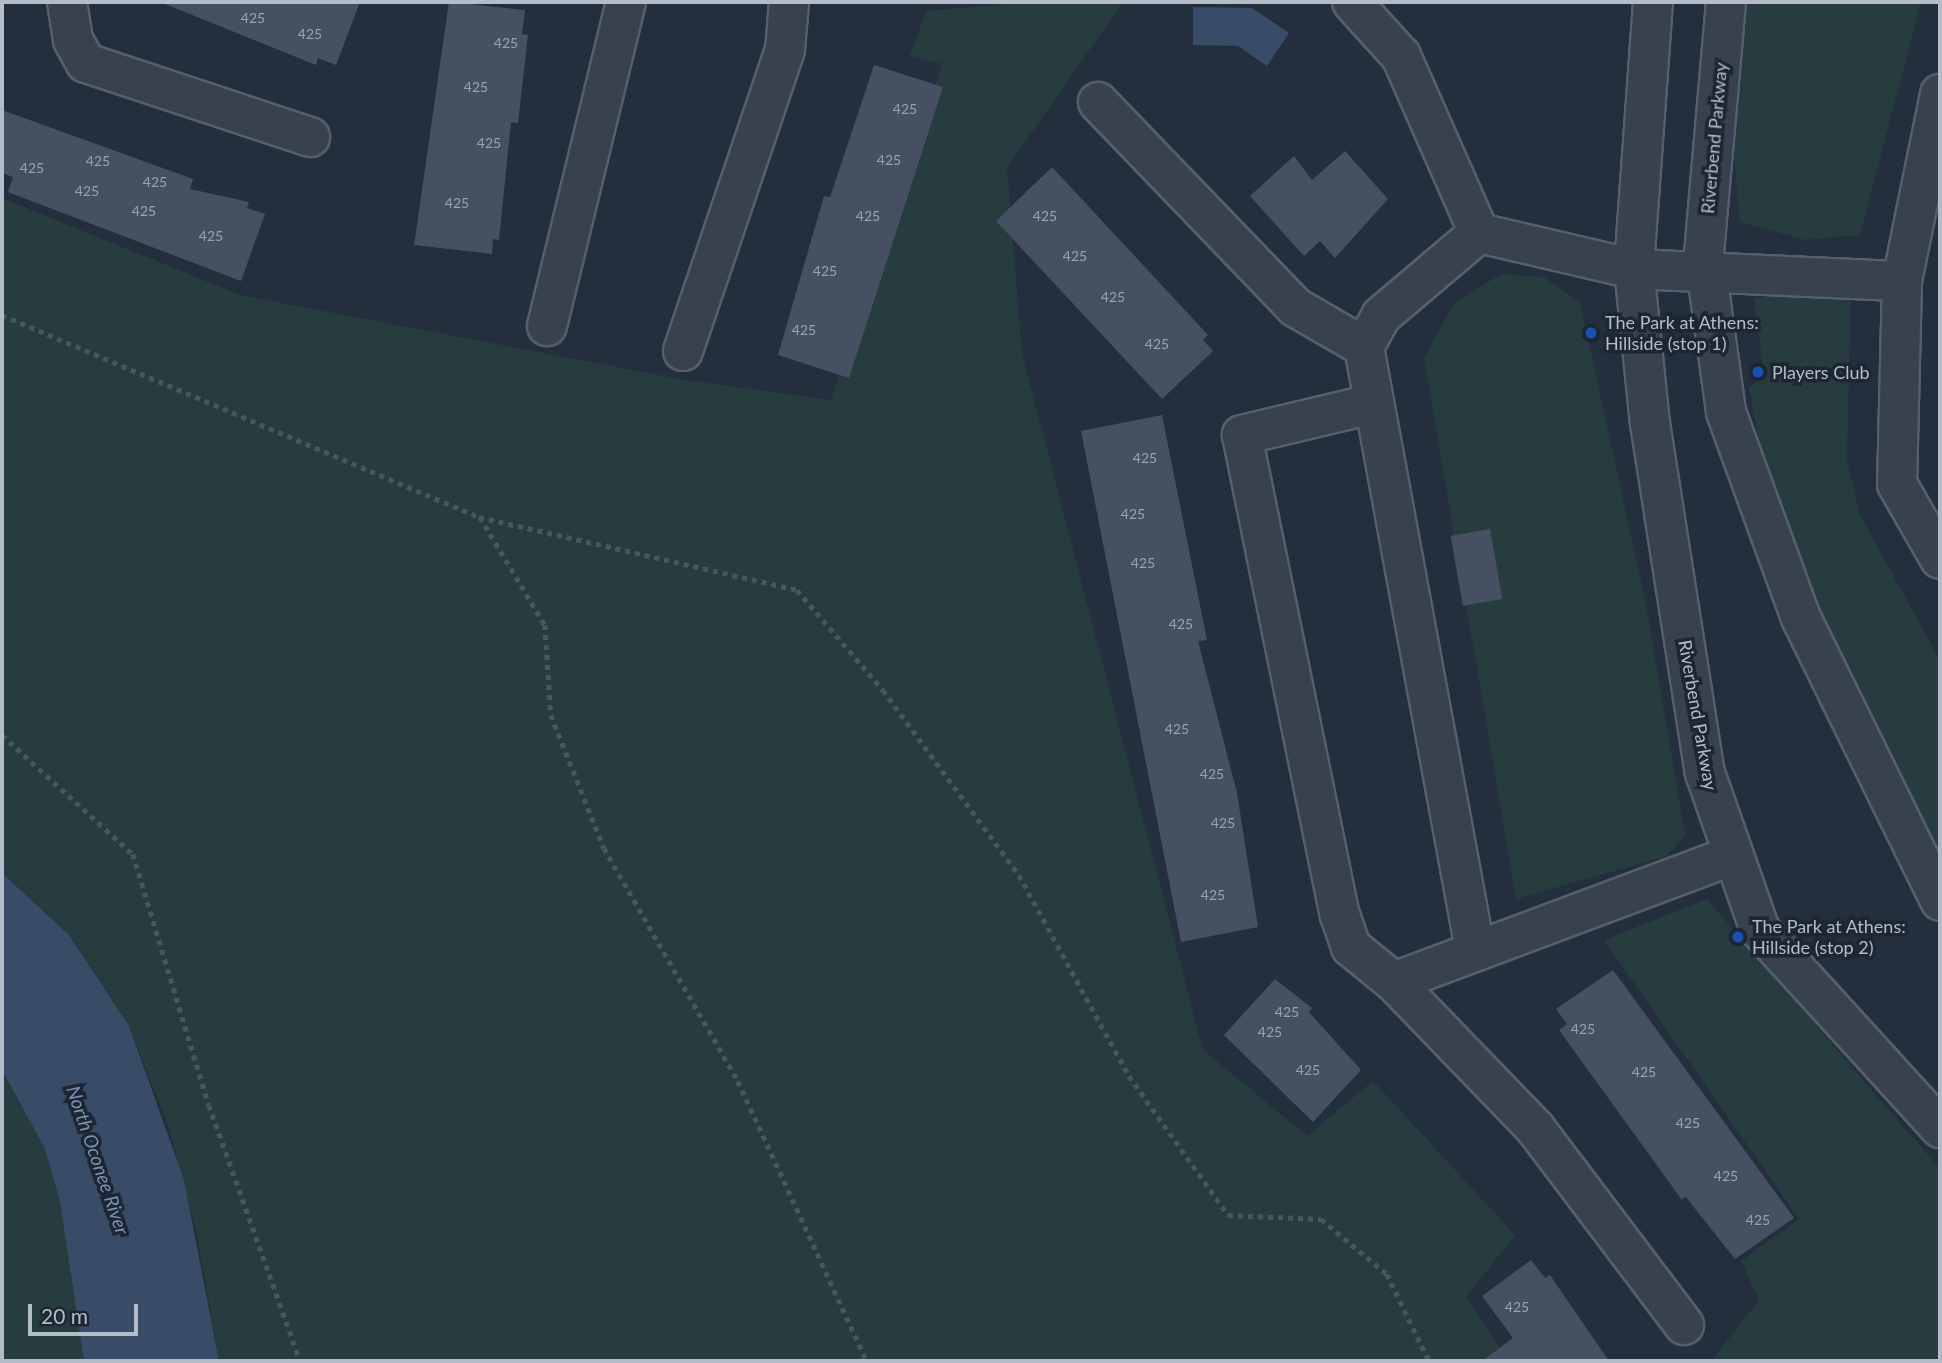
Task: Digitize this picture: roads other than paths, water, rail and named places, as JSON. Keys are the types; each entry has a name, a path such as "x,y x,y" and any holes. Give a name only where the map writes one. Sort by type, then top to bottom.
{"street":[{"path":"67,2 73,40 86,63 310,136"},
{"path":"547,326 626,2"},
{"path":"683,351 785,50 789,2"},
{"path":"1352,2 1401,56 1479,233"},
{"name":"Riverbend Parkway","path":"1653,2 1634,269 1650,423 1705,773 1731,856 1760,930 1940,1128"},
{"name":"Riverbend Parkway","path":"1726,2 1707,273 1726,412 1801,618 1937,884"},
{"path":"1940,94 1902,281 1897,484 1940,559"},
{"path":"1098,102 1295,307 1364,346"},
{"path":"1479,233 1634,269 1902,281"},
{"path":"1475,949 1372,404 1364,346 1381,316 1479,233"},
{"path":"1372,404 1242,435 1340,915 1351,947 1394,982 1536,1129 1684,1325"},
{"path":"1394,982 1475,949 1731,856"}],"water":[{"path":"1193,7 1252,8 1289,33 1267,66 1238,46 1193,45"},
{"name":"North Oconee River","path":"2,873 69,935 129,1026 184,1180 219,1361 84,1361 60,1202 45,1149 2,1070"}],"place":[{"name":"The Park at Athens: Hillside (stop 1)","path":"1591,333"},
{"name":"Players Club","path":"1758,372"},
{"name":"The Park at Athens: Hillside (stop 2)","path":"1738,937"}]}
